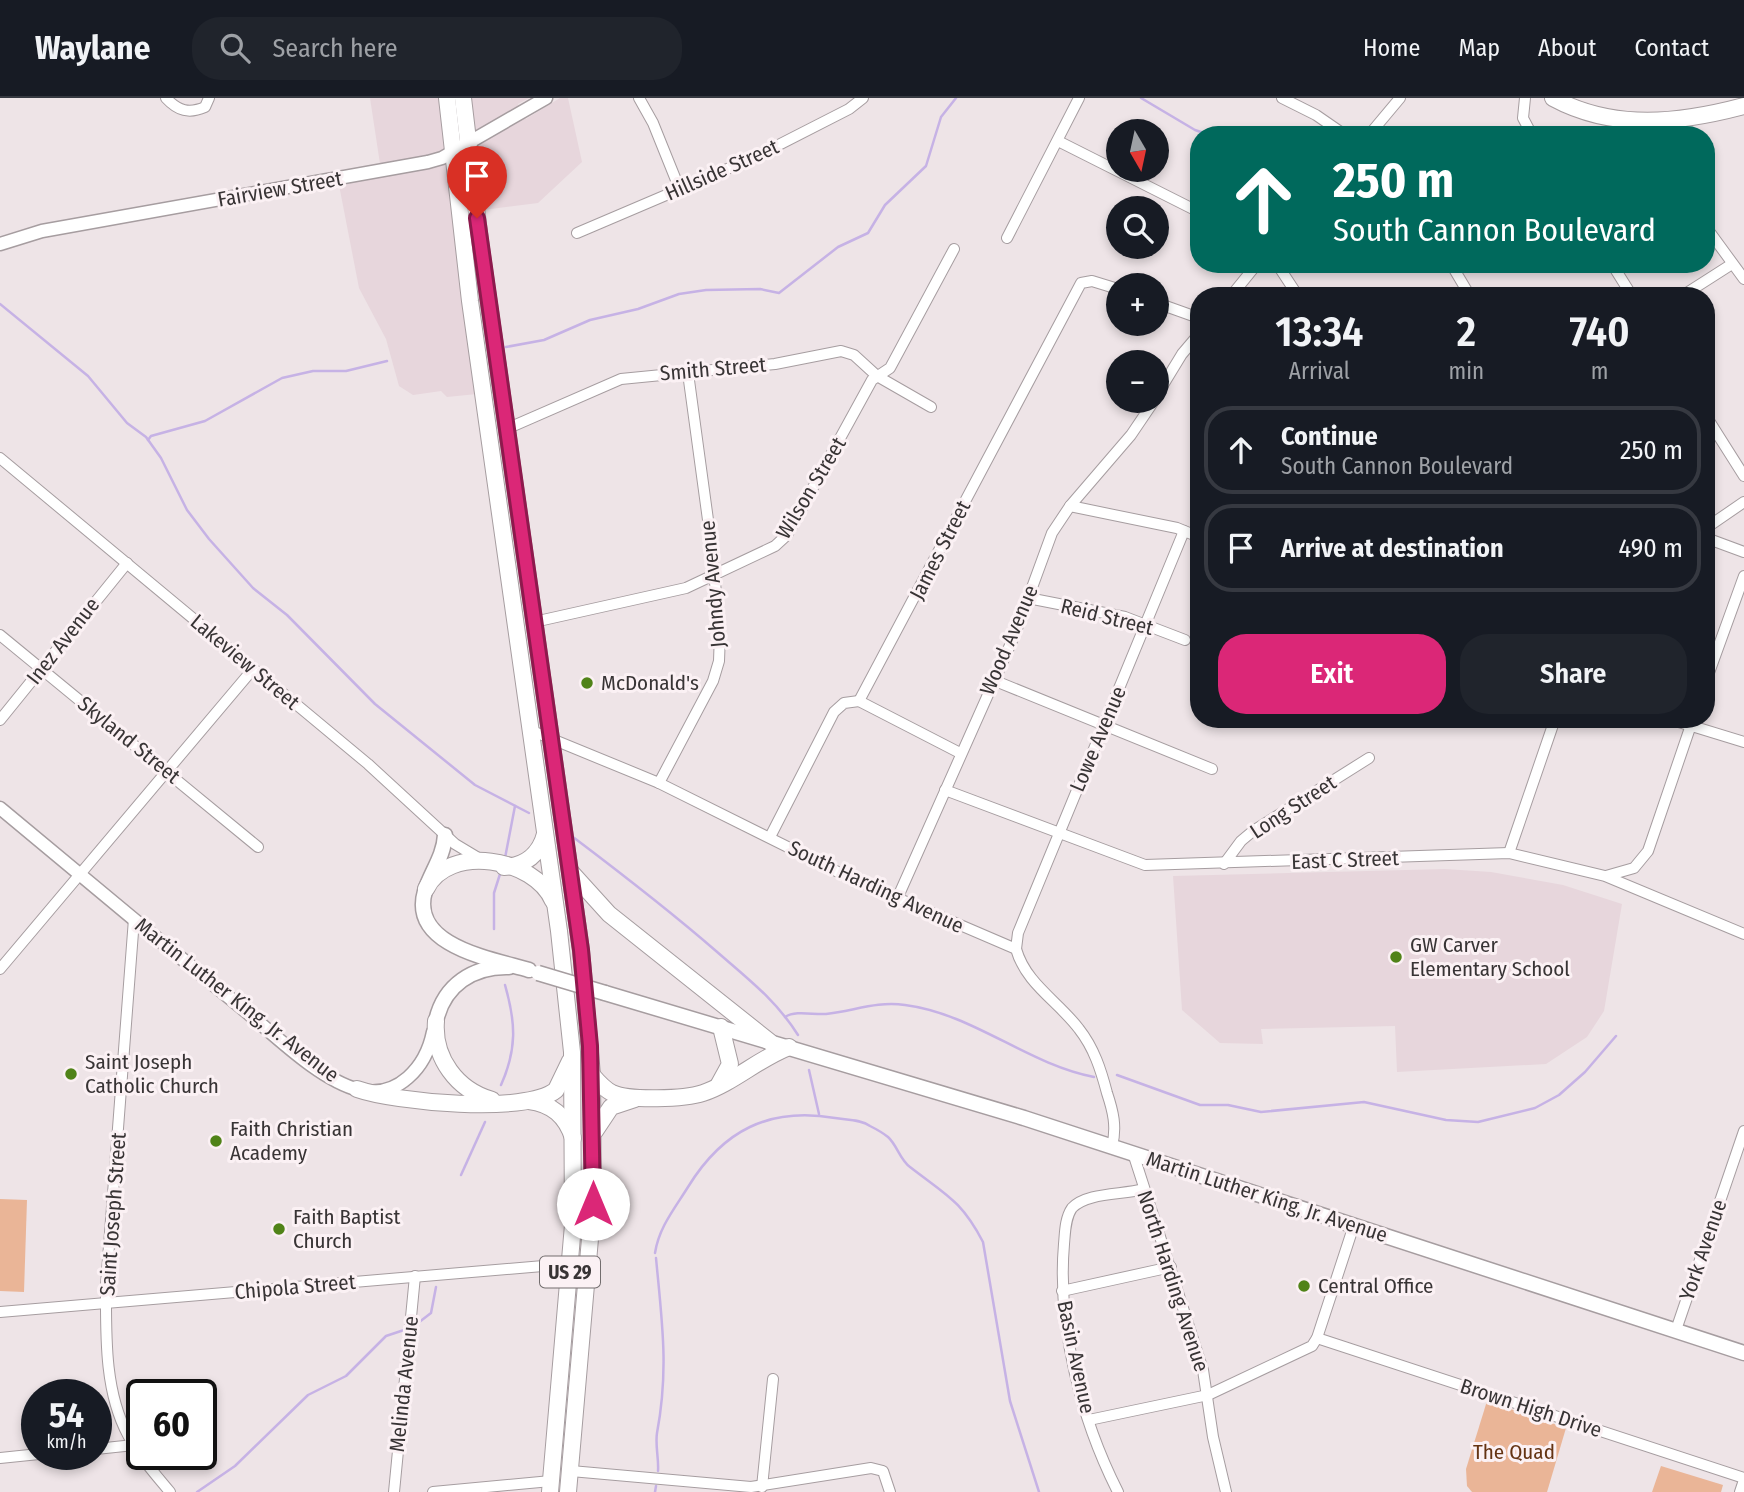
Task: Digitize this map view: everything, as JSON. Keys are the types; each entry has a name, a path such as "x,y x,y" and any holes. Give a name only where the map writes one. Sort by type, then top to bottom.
{"main road":[{"name":"US 29","path":"447,98 488,435 556,914 572,1052 575,1155 571,1263 550,1486"},
{"name":"US 29","path":"463,98 506,429 581,950 592,1075 594,1133 590,1262 568,1492"},
{"path":"1553,98 1595,114 1657,122 1703,116 1744,106"},
{"path":"426,889 438,873 454,863 471,860 518,865 530,858 541,845 545,834"},
{"path":"444,835 442,852 426,889 425,917 438,936 459,947 533,971"},
{"path":"497,864 542,885 550,895 556,914"},
{"path":"569,870 609,914 770,1042"},
{"name":"Martin Luther King, Jr. Avenue","path":"436,1021 447,994 470,975 496,967 533,971 1112,1146 1744,1353"},
{"path":"436,1021 440,1050 453,1075 477,1094 502,1101"},
{"path":"717,1086 730,1064 722,1027"},
{"path":"592,1075 611,1093 641,1097 696,1095 717,1086 760,1059 789,1047"},
{"path":"523,1101 545,1096 558,1088 566,1074 572,1052"},
{"path":"357,1089 417,1102 542,1103 560,1113 570,1129 575,1155"},
{"path":"594,1133 611,1107 641,1097"}],"street":[{"path":"166,98 183,111 195,112 205,107 209,98"},
{"name":"Fairview Street","path":"0,244 42,231 428,162 452,152 546,98"},
{"path":"639,98 653,123 680,190"},
{"name":"Hillside Street","path":"577,233 781,144 863,98"},
{"path":"1007,238 1079,98"},
{"path":"1282,98 1332,126"},
{"path":"1377,126 1400,98"},
{"path":"1525,98 1523,118 1527,126"},
{"path":"1058,142 1190,208"},
{"path":"1715,240 1744,279"},
{"name":"Wilson Street","path":"534,622 686,588 714,577 783,539 864,393 877,376 890,368 954,249"},
{"path":"1696,287 1732,264"},
{"path":"1238,287 1250,273"},
{"name":"James Street","path":"770,837 835,712 844,703 859,701 1081,284 1092,281 1106,285"},
{"path":"1169,307 1190,315"},
{"path":"1169,375 1190,345"},
{"name":"Smith Street","path":"488,435 621,379 775,364 841,351 867,364 877,376 931,407"},
{"name":"Johndy Avenue","path":"659,783 713,681 719,661 720,633 714,577 688,373"},
{"name":"Wood Avenue","path":"897,900 1028,598 1052,533 1070,506 1131,435 1146,413"},
{"path":"1715,430 1744,476"},
{"name":"Lakeview Street","path":"0,458 368,764 444,835 466,852 497,864"},
{"path":"1715,522 1744,502"},
{"path":"1070,506 1190,533"},
{"name":"Lowe Avenue","path":"1016,949 1018,933 1184,531"},
{"path":"1715,541 1744,552"},
{"name":"Inez Avenue","path":"0,720 127,563"},
{"path":"1715,656 1744,576"},
{"name":"Reid Street","path":"1028,598 1125,617 1185,640"},
{"name":"Skyland Street","path":"0,635 258,847"},
{"path":"0,969 253,669"},
{"path":"993,680 1212,769"},
{"path":"859,701 960,753"},
{"path":"1508,853 1552,728"},
{"path":"1605,876 1634,868 1648,851 1690,728"},
{"path":"1706,728 1744,742"},
{"name":"South Harding Avenue","path":"530,730 659,783 897,900 1016,949"},
{"name":"Long Street","path":"1224,864 1253,831 1369,758"},
{"name":"East C Street","path":"945,790 1059,835 1145,865 1508,853 1605,876 1744,933"},
{"name":"Martin Luther King, Jr. Avenue","path":"0,808 319,1069 357,1089 386,1089 411,1077 428,1054 436,1021"},
{"name":"Saint Joseph Street","path":"126,1426 114,1398 106,1303 134,919"},
{"path":"1016,949 1029,976 1078,1027 1093,1050 1113,1115 1115,1127 1112,1146"},
{"name":"York Avenue","path":"1676,1330 1744,1130"},
{"name":"North Harding Avenue","path":"1133,1153 1192,1332 1208,1395 1213,1437 1226,1492"},
{"name":"Basin Avenue","path":"1118,1492 1089,1420 1071,1349 1062,1291 1065,1230 1073,1207 1087,1199 1143,1189"},
{"path":"1089,1420 1208,1395 1312,1346 1317,1338 1354,1225"},
{"name":"Chipola Street","path":"0,1312 590,1262"},
{"path":"1062,1291 1171,1267"},
{"name":"Melinda Avenue","path":"394,1492 415,1276"},
{"name":"Brown High Drive","path":"1317,1338 1744,1479"},
{"path":"762,1487 773,1379"},
{"path":"0,1458 21,1456"},
{"path":"570,1471 762,1487 861,1469 883,1471 890,1492"},
{"name":"Saint Joseph Street","path":"153,1470 170,1492"},
{"path":"1740,1492 1744,1479"},
{"path":"433,1492 550,1486"}],"shaded area":[{"path":"370,98 439,98 477,394 447,397 441,391 413,395 399,386 386,339 359,288 339,185 382,177"},
{"path":"471,98 529,98 518,104 526,119 560,98 568,98 582,162 538,203 483,210"},
{"name":"GW Carver Elementary School","path":"1445,869 1491,872 1563,885 1622,904 1604,1011 1587,1037 1546,1064 1397,1072 1395,1026 1261,1029 1263,1044 1220,1043 1182,1010 1173,876"}],"green space":[{"path":"0,1199 27,1200 24,1292 0,1291"},
{"name":"The Quad","path":"1487,1401 1566,1428 1547,1492 1472,1492 1467,1486 1466,1469"},
{"path":"1661,1466 1723,1485 1721,1492 1652,1492"}],"waterway":[{"path":"506,347 544,340 590,320 638,309 679,294 706,290 760,289 779,293 838,247 868,233 885,205 926,166 941,117 956,98"},
{"path":"1141,98 1190,127"},
{"path":"0,304 88,376 127,423 146,437 161,458 187,510 253,588 287,615 375,704 475,785 529,813"},
{"path":"148,440 151,436 205,421 282,378 313,371 346,371 387,361"},
{"path":"505,858 515,806"},
{"path":"573,837 699,936 750,980 771,1000 798,1035"},
{"path":"494,929 494,893 500,874"},
{"path":"501,1085 510,1060 513,1036 505,985"},
{"path":"785,1017 799,1013 826,1014 884,1004 905,1005 954,1018 1046,1062 1094,1077"},
{"path":"1117,1075 1200,1105 1228,1105 1261,1112 1364,1102 1446,1120 1478,1122 1535,1108 1559,1095 1585,1072 1616,1036"},
{"path":"809,1070 819,1114"},
{"path":"655,1253 668,1218 702,1167 732,1137 750,1127 789,1116 811,1115 857,1121 882,1133 891,1140 907,1164 960,1207 983,1242 1010,1401 1039,1492"},
{"path":"461,1175 485,1122"},
{"path":"656,1258 664,1366 657,1438 658,1471"},
{"path":"418,1323 431,1313 436,1287"},
{"path":"197,1492 235,1466 308,1395 346,1376 386,1336 404,1330"},
{"path":"655,1492 656,1486"}],"place":[{"name":"McDonald's","path":"587,683"},
{"name":"GW Carver Elementary School","path":"1396,957"},
{"name":"Saint Joseph Catholic Church","path":"71,1074"},
{"name":"Faith Christian Academy","path":"216,1141"},
{"name":"Faith Baptist Church","path":"279,1229"},
{"name":"Central Office","path":"1304,1286"}],"route":[{"path":"477,218 581,950 590,1046 594,1133 593,1204"}]}
